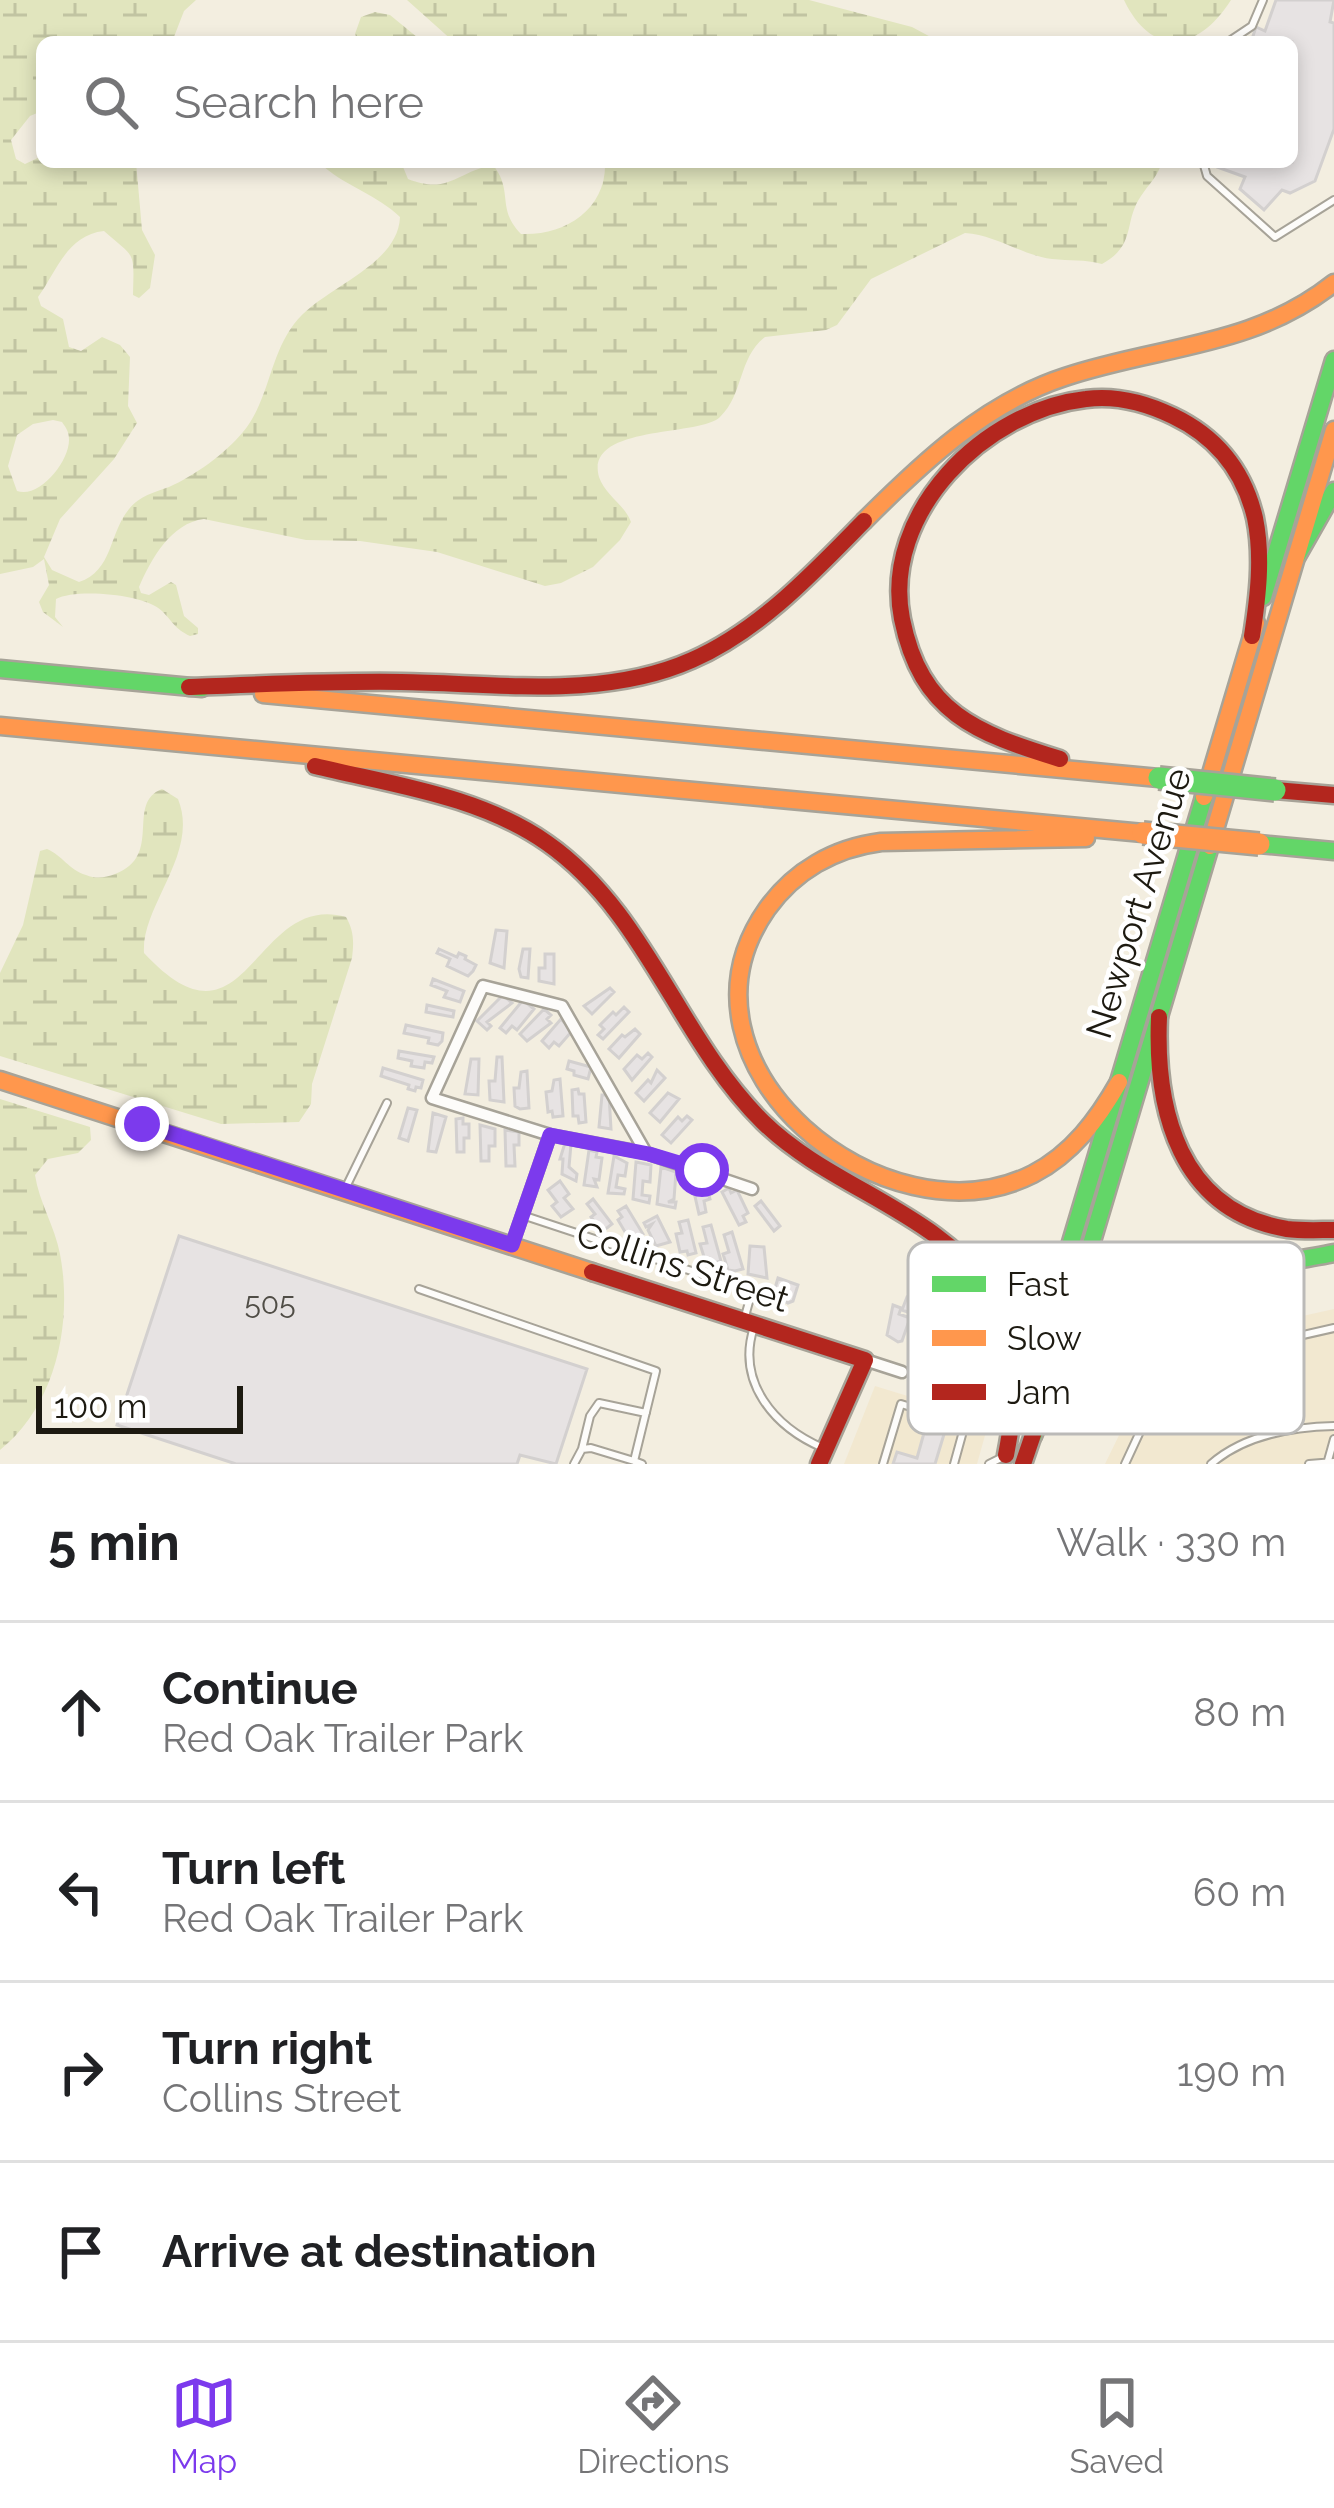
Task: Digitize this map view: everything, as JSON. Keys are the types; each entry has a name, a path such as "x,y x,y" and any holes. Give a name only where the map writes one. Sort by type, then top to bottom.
{"main road":[{"path":"189,687 302,682 588,684 636,678 682,664 715,649 758,618 956,437 1005,403 1078,372 1269,326 1296,313 1334,283"},
{"name":"Newport Avenue","path":"1071,1242 1334,360"},
{"path":"1107,773 978,730 940,701 913,662 898,615 899,562 916,515 954,467 1007,427 1071,399 1131,399 1186,420 1228,457 1252,498 1261,557 1252,636"},
{"name":"Newport Avenue","path":"1091,1242 1334,430"},
{"path":"1297,556 1334,490"},
{"path":"0,669 1330,794"},
{"path":"0,726 1328,852"},
{"path":"250,749 483,810 548,842 588,875 625,919 707,1051 760,1120 813,1162 941,1242"},
{"path":"1119,1082 1083,1135 1040,1170 986,1189 932,1189 855,1162 784,1114 750,1062 737,992 747,945 770,904 800,874 838,852 886,842 1042,841 1143,833"},
{"path":"1159,1017 1156,1064 1162,1114 1176,1149 1197,1179 1224,1203 1257,1220 1292,1230 1334,1231"},
{"name":"Collins Street","path":"0,1080 865,1360"},
{"path":"1304,1260 1334,1253"},
{"path":"822,1457 865,1360"},
{"name":"Newport Avenue","path":"1006,1462 1033,1436"}],"street":[{"path":"646,1153 562,1006 483,986 432,1097 550,1135 646,1153 752,1189"},
{"path":"512,1245 550,1135"},
{"name":"Collins Street","path":"865,1360 902,1372"}],"lane":[{"path":"1237,36 1252,26 1263,0"},
{"path":"1205,168 1207,176 1275,237 1334,200"},
{"path":"345,1190 387,1103"},
{"path":"522,1215 752,1291 748,1366 757,1391 790,1431 822,1457"},
{"path":"419,1289 649,1365 658,1378 638,1462 582,1449"},
{"path":"1304,1335 1334,1328"},
{"path":"574,1464 599,1403 646,1413"},
{"path":"883,1464 901,1404 908,1406"},
{"path":"1304,1428 1334,1426"},
{"path":"954,1464 962,1434"},
{"path":"1125,1464 1139,1434"},
{"path":"1211,1464 1229,1448 1276,1434"},
{"path":"1309,1464 1330,1463 1334,1439"}],"shaded area":[{"path":"1334,1309 1334,1464 1105,1464 1120,1434 1304,1434 1304,1316"},
{"path":"875,1386 908,1396 908,1434 985,1434 977,1464 844,1464"}],"green space":[{"path":"0,0 196,0 184,11 174,36 36,36 36,114 11,140 16,159 25,164 36,159 36,168 137,168 142,230 155,255 150,288 139,298 133,295 133,262 128,252 104,231 91,234 64,256 38,297 41,306 63,319 69,347 81,351 102,337 120,345 130,357 128,406 137,423 114,459 60,519 44,557 52,570 79,582 98,569 134,504 199,471 236,440 252,420 294,324 387,250 400,217 325,168 403,168 408,179 433,185 480,168 495,168 509,216 521,234 553,230 580,216 599,193 605,168 1159,168 1136,206 1125,241 1102,264 1041,257 965,233 871,279 837,325 765,337 750,355 720,417 625,440 599,460 599,477 631,522 593,567 561,583 545,586 437,552 360,541 306,540 204,519 172,535 139,587 149,595 171,582 176,585 184,616 198,628 198,634 190,636 153,605 110,594 56,599 55,617 63,627 43,612 39,602 49,585 44,559 33,567 0,574","holes":["53,420 62,422 68,432 68,449 58,468 34,490 17,491 8,466 17,435 33,424"]},
{"path":"407,0 809,0 912,27 929,36 447,36"},
{"path":"1124,0 1231,0 1194,36 1156,36 1135,19"},
{"path":"375,12 390,15 416,36 356,36 361,17"},
{"path":"162,789 178,799 182,839 151,916 144,953 179,983 206,991 229,984 289,927 315,916 346,917 349,922 352,958 312,1084 311,1104 299,1122 221,1124 0,1056 0,973 23,925 40,851 47,849 90,876 115,874 138,855 146,806"},
{"path":"0,1099 90,1127 91,1140 78,1153 48,1159 35,1175 60,1254 61,1334 56,1361 35,1410 0,1450"}],"building":[{"path":"1276,0 1334,0 1330,22 1334,23 1334,129 1315,181 1290,193 1282,190 1264,210 1240,189 1245,177 1220,168 1298,168 1298,36 1253,36 1256,27 1265,31"},
{"path":"496,930 507,931 504,968 490,963"},
{"path":"439,949 466,956 476,965 473,971 468,976 447,966 450,959 437,953"},
{"path":"523,949 530,949 528,978 521,977 519,969"},
{"path":"545,954 554,954 554,984 539,981"},
{"path":"433,979 464,991 460,1002 444,997 447,991 431,985"},
{"path":"610,988 614,992 592,1014 584,1006"},
{"path":"503,995 512,1003 487,1022 491,1026 487,1030 477,1021"},
{"path":"523,1000 534,1009 517,1030 512,1026 506,1033 500,1028"},
{"path":"427,1005 454,1011 453,1017 426,1012"},
{"path":"624,1007 629,1012 603,1039 598,1035 604,1029 600,1025"},
{"path":"544,1009 551,1023 527,1041 520,1034"},
{"path":"561,1019 572,1031 559,1046 554,1042 549,1048 542,1041"},
{"path":"406,1025 443,1033 442,1041 428,1043 429,1038 404,1033"},
{"path":"635,1029 640,1034 619,1058 609,1049"},
{"path":"399,1051 434,1057 424,1068 411,1066 412,1061 398,1058"},
{"path":"648,1053 652,1057 632,1080 624,1069 637,1055 642,1059"},
{"path":"497,1057 502,1057 504,1102 490,1100 489,1081 495,1081"},
{"path":"471,1059 479,1059 478,1095 465,1094"},
{"path":"569,1061 591,1067 588,1079 567,1069"},
{"path":"383,1068 423,1080 421,1088 408,1089 409,1085 381,1076"},
{"path":"657,1070 665,1078 644,1101 636,1093 648,1080 651,1083"},
{"path":"527,1071 529,1108 520,1109 515,1106 514,1088 519,1088 521,1072"},
{"path":"560,1079 563,1116 553,1117 546,1092"},
{"path":"572,1090 584,1094 586,1122 579,1123 578,1116 573,1116"},
{"path":"668,1093 679,1099 660,1122 650,1113"},
{"path":"602,1095 609,1095 611,1129 599,1127"},
{"path":"408,1108 417,1110 408,1141 399,1138"},
{"path":"433,1113 446,1117 436,1152 428,1151"},
{"path":"687,1116 692,1120 671,1143 662,1135 678,1117 682,1121"},
{"path":"463,1118 463,1124 469,1124 469,1138 464,1138 464,1152 457,1152 456,1119"},
{"path":"480,1125 495,1129 489,1161 481,1161"},
{"path":"505,1130 519,1132 515,1166 506,1166"},
{"path":"565,1143 571,1144 569,1167 577,1174 576,1181 562,1174"},
{"path":"589,1150 602,1158 599,1180 594,1179 597,1187 584,1185"},
{"path":"614,1156 627,1163 616,1187 625,1189 624,1194 608,1193"},
{"path":"636,1162 651,1165 650,1182 643,1181 642,1195 650,1196 649,1203 633,1199"},
{"path":"661,1167 676,1172 674,1199 668,1202 676,1202 675,1208 657,1204"},
{"path":"698,1177 699,1182 705,1180 710,1199 704,1201 706,1212 699,1214 691,1179"},
{"path":"560,1181 573,1209 561,1217 548,1190"},
{"path":"729,1188 731,1193 737,1190 748,1213 743,1216 746,1222 739,1225 722,1192"},
{"path":"593,1199 612,1224 607,1228 601,1230 591,1217 595,1214 587,1204"},
{"path":"761,1201 780,1226 774,1231 755,1206"},
{"path":"626,1206 643,1234 636,1239 633,1234 628,1237 618,1220 622,1217 618,1211"},
{"path":"657,1216 670,1242 656,1246 648,1230 652,1224 646,1227 644,1223"},
{"path":"688,1220 696,1253 688,1255 680,1252 676,1234 682,1233 679,1222"},
{"path":"711,1225 721,1261 711,1264 700,1244 707,1243 703,1227"},
{"path":"732,1232 743,1269 735,1271 728,1270 723,1254 729,1252 724,1235"},
{"path":"179,1236 587,1369 556,1464 520,1455 517,1464 236,1464 117,1425"},
{"path":"750,1246 764,1247 767,1278 748,1274"},
{"path":"778,1278 798,1285 793,1301 773,1295"},
{"path":"893,1305 901,1308 899,1314 908,1317 908,1324 902,1341 887,1335"},
{"path":"924,1434 944,1434 935,1464 893,1464 897,1452 917,1458"}],"traffic: fast":[{"path":"1263,597 1334,360"},
{"path":"1297,556 1334,491"},
{"path":"0,669 202,688"},
{"path":"1159,778 1275,790"},
{"path":"1071,1242 1204,797"},
{"path":"1259,844 1334,851"},
{"path":"1092,1242 1210,846"},
{"path":"1304,1258 1334,1253"}],"traffic: slow":[{"path":"864,521 956,437 1008,402 1065,377 1271,321 1334,283"},
{"path":"1210,846 1334,430"},
{"path":"1204,797 1256,623"},
{"path":"263,694 1159,778"},
{"path":"0,726 1143,833"},
{"path":"1143,833 1259,844"},
{"path":"1086,838 881,842 816,864 767,909 741,968 742,1026 764,1081 804,1128 855,1164 914,1186 975,1191 1033,1174 1083,1134 1119,1082"},
{"path":"0,1080 592,1272"}],"traffic: jam":[{"path":"1060,759 978,728 938,698 911,651 902,619 900,580 908,541 924,506 948,473 1012,423 1048,407 1086,399 1120,399 1173,416 1203,434 1236,471 1255,518 1259,562 1252,636"},
{"path":"189,687 374,682 585,685 658,672 717,648 763,617 864,521"},
{"path":"315,766 465,803 547,843 611,904 707,1053 763,1122 820,1166 944,1242"},
{"path":"1275,790 1334,795"},
{"path":"1159,1017 1162,1087 1169,1120 1198,1179 1250,1219 1287,1229 1334,1230"},
{"path":"592,1272 865,1360 819,1464"},
{"path":"1006,1455 1010,1434"},
{"path":"1023,1464 1033,1434"}],"route":[{"path":"142,1124 512,1245 550,1135 649,1154 702,1170"}]}
